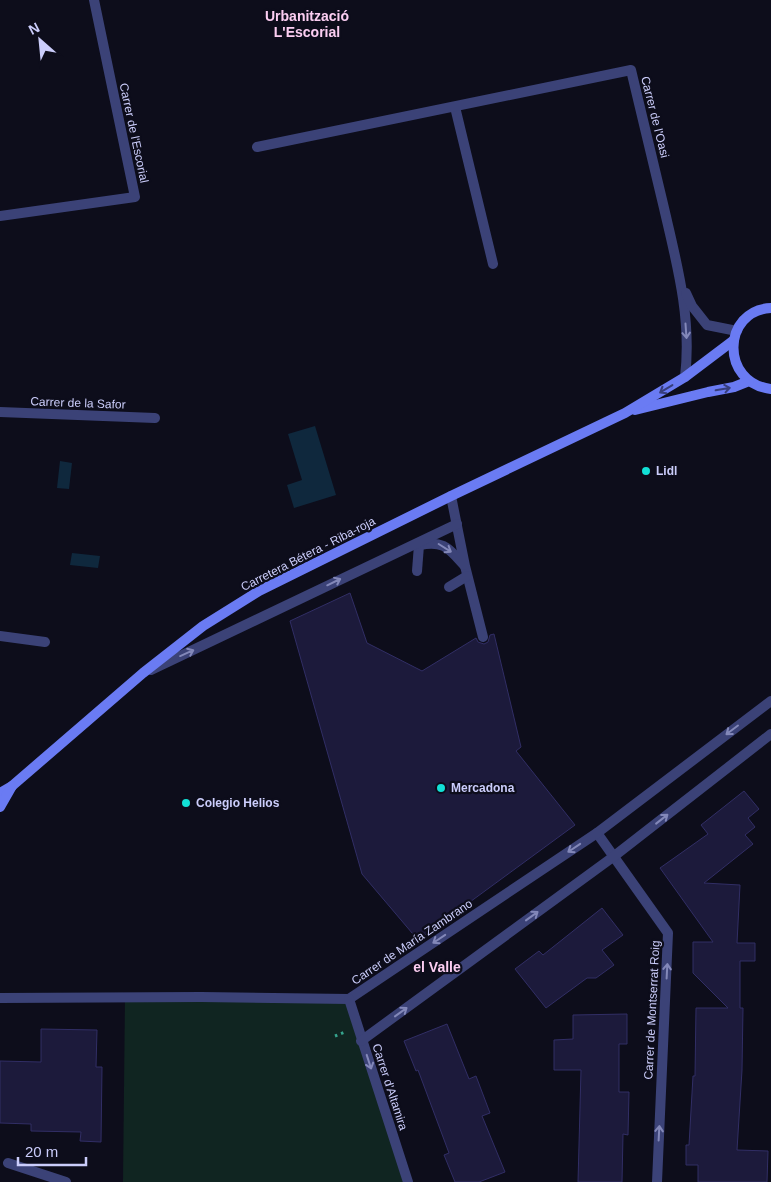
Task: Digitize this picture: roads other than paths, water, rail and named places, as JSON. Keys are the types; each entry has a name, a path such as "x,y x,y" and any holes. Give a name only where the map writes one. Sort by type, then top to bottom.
{"main road":[{"name":"Carretera Bétera - Riba-roja","path":"0,793 12,786 143,673 204,626 259,591 625,413 685,377 735,336 744,320 755,312 770,306"},
{"path":"735,336 733,352 741,372 749,381 771,389"},
{"name":"Carretera Bétera - Riba-roja","path":"625,413 734,387 749,381"},
{"name":"Carretera Bétera - Riba-roja","path":"0,807 12,786"}],"street":[{"name":"Carrer de l'Escorial","path":"0,216 135,197 94,0"},
{"name":"Carrer de l'Oasi","path":"257,147 630,70 682,285 687,337 685,377"},
{"path":"455,107 493,264"},
{"name":"Carrer de l'Oasi","path":"682,285 692,306 707,325 735,336"},
{"name":"Carrer de la Safor","path":"0,412 155,418"},
{"path":"451,496 466,571 483,637"},
{"path":"143,673 204,646 456,524"},
{"path":"404,548 434,542 446,546 466,571"},
{"path":"417,571 419,545"},
{"path":"449,587 466,571"},
{"path":"0,636 45,642"},
{"name":"Carrer de María Zambrano","path":"0,998 201,997 349,999 597,833 771,701"},
{"path":"362,1041 613,857 771,734"},
{"name":"Carrer de Montserrat Roig","path":"597,833 668,933 657,1182"},
{"name":"Carrer d'Altamira","path":"349,999 408,1182"},
{"path":"8,1162 66,1182"}],"water":[{"path":"315,426 336,495 294,508 287,485 302,480 288,434"},
{"path":"60,461 72,463 69,489 57,488"},
{"path":"72,553 100,556 98,568 70,565"}],"place":[{"name":"Lidl","path":"646,471"},
{"name":"Mercadona","path":"441,788"},
{"name":"Colegio Helios","path":"186,803"}],"district":[{"name":"Urbanització L'Escorial","path":"307,24"},
{"name":"el Valle","path":"437,967"}]}
